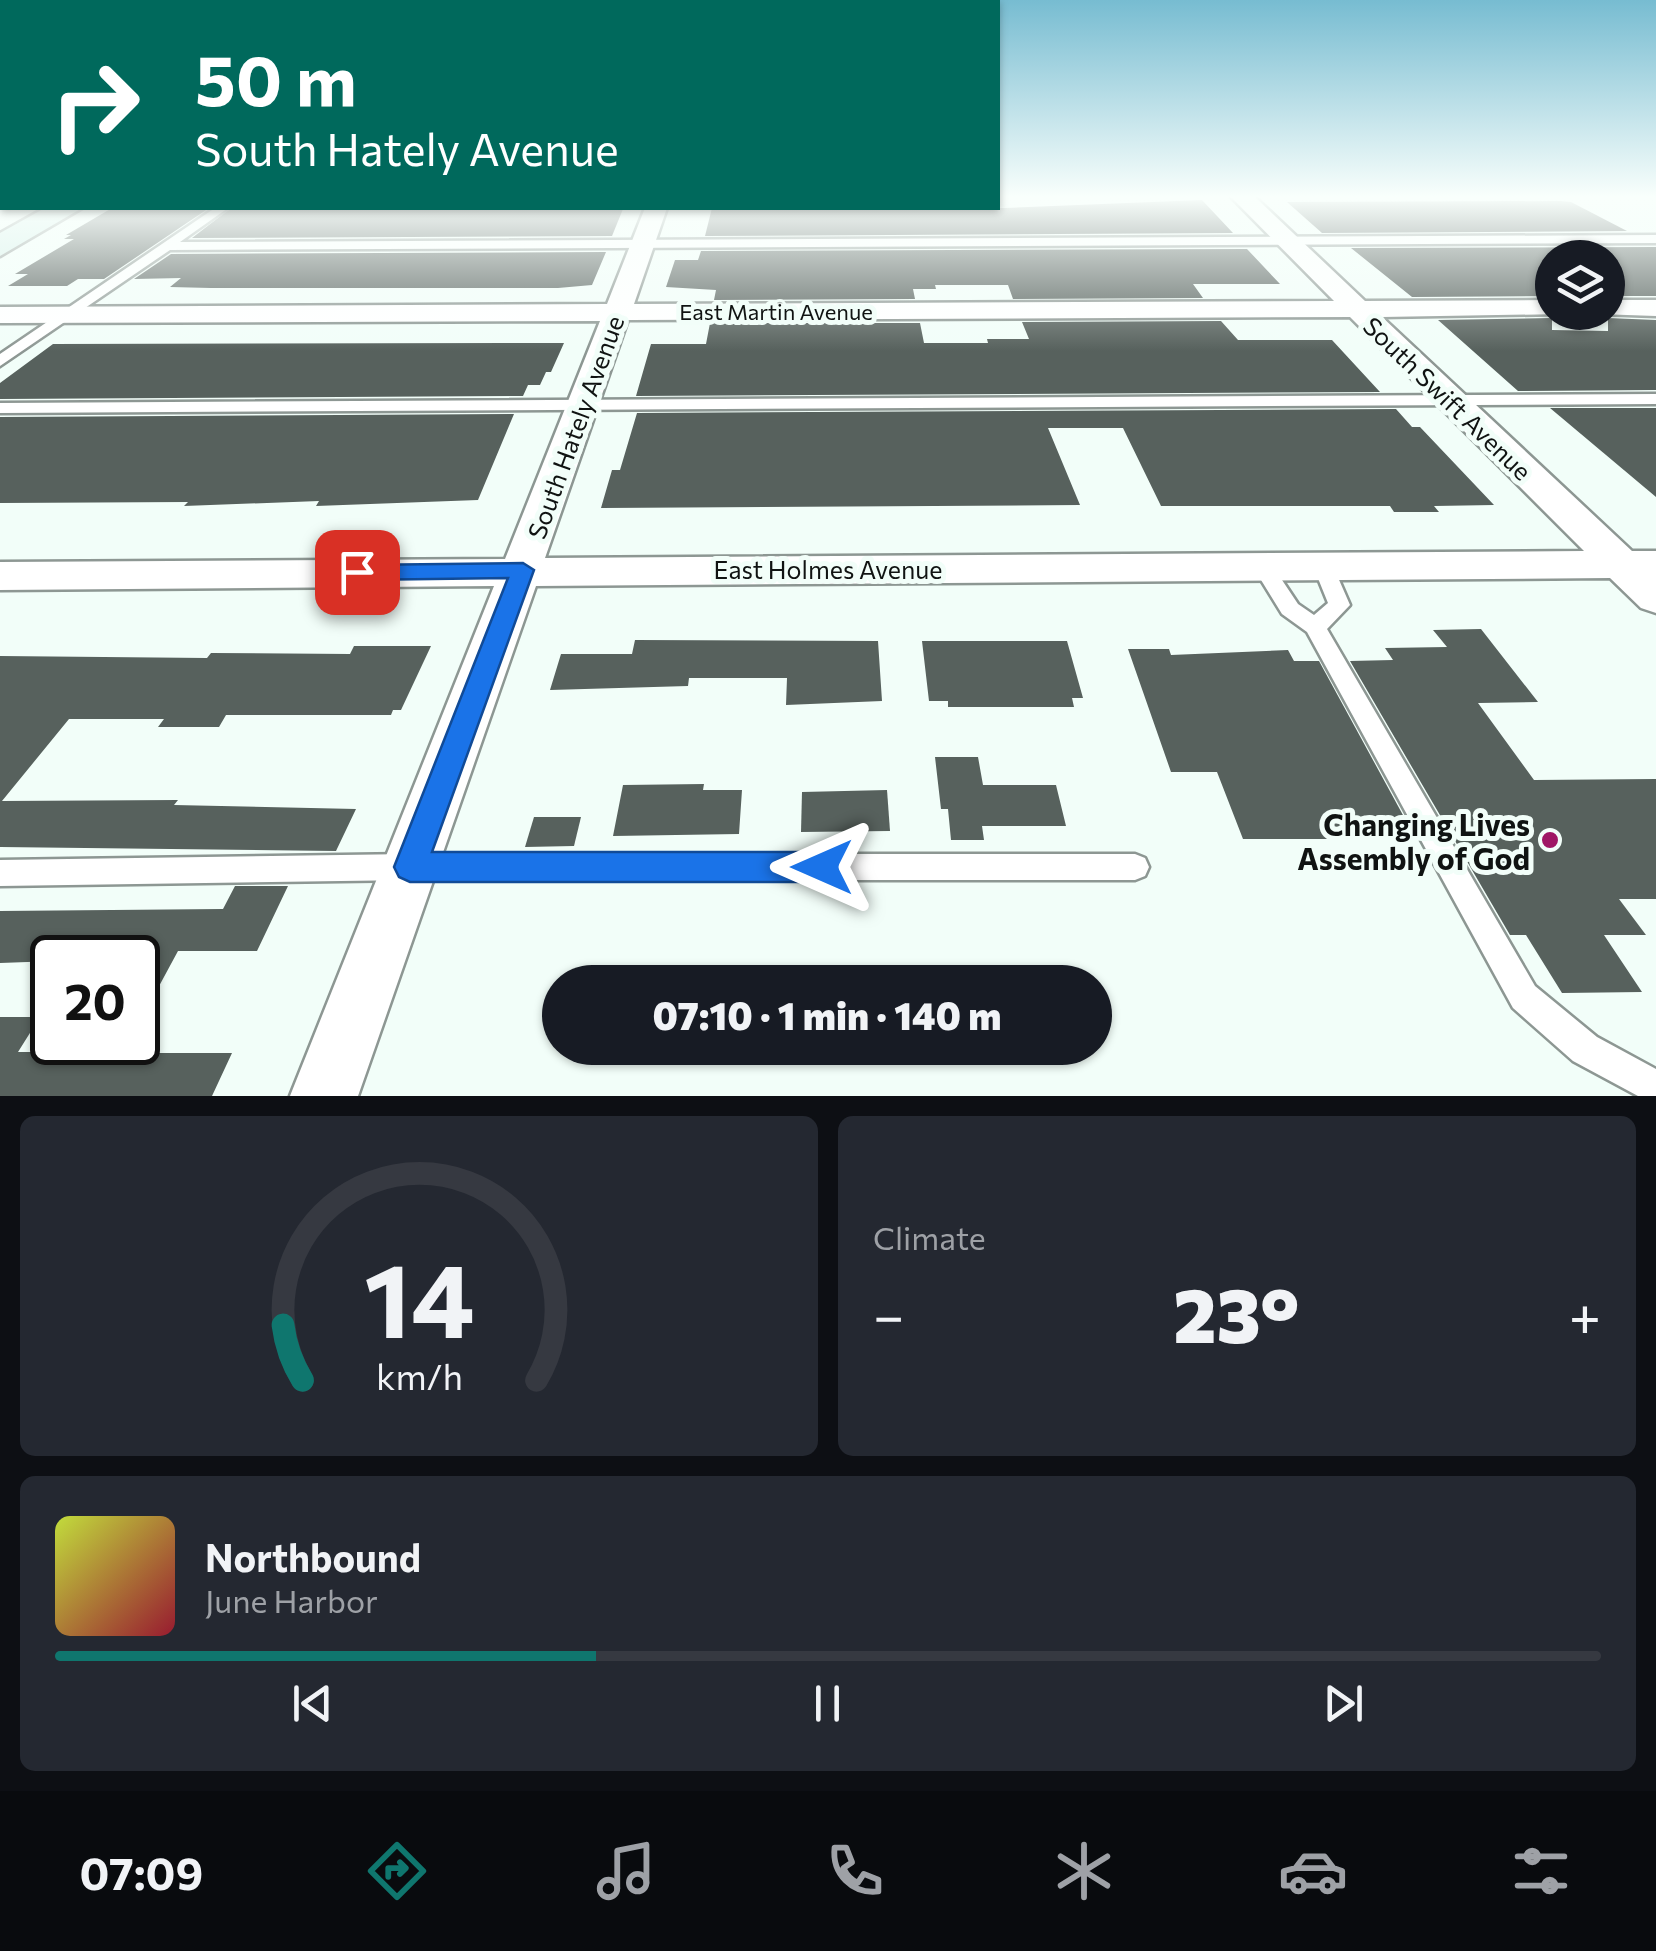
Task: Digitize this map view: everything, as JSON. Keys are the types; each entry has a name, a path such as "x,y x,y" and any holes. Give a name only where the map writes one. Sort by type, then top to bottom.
{"street":[{"name":"South Hately Avenue","path":"324,1096 641,248"},
{"name":"South Swift Avenue","path":"1293,248 1448,399 1638,564 1656,598"},
{"name":"East Martin Avenue","path":"0,316 1535,308"},
{"path":"1625,308 1656,308"},
{"name":"East Holmes Avenue","path":"0,576 1638,564"}],"lane":[{"path":"0,361 162,248"},
{"path":"0,408 1656,399"},
{"path":"1263,566 1290,609 1315,626 1524,997 1585,1049 1656,1087"},
{"path":"1315,626 1339,606 1323,566"},
{"path":"0,873 410,867 1135,867"}],"building":[{"path":"59,248 150,248 104,279 78,279 67,286 8,286 28,274 15,274"},
{"path":"1351,248 1535,248 1535,296 1412,297"},
{"path":"1625,248 1656,248 1656,296 1625,296"},
{"path":"1247,249 1280,284 1193,284 1203,298 1013,299 1008,285 935,285 936,289 913,289 915,299 714,300 716,290 666,287 675,260 698,260 701,251"},
{"path":"606,252 592,285 558,288 211,288 170,287 181,278 134,279 171,254"},
{"path":"1535,318 1535,330 1608,331 1625,330 1625,319 1656,320 1656,390 1518,391 1438,320"},
{"path":"1221,321 1238,340 1332,340 1380,392 636,396 651,344 706,344 710,323 920,323 924,343 988,343 987,339 1029,339 1022,322"},
{"path":"564,343 551,372 546,372 540,385 528,385 523,396 0,399 0,383 53,344"},
{"path":"1550,408 1656,408 1656,497"},
{"path":"1396,409 1412,427 1420,427 1494,505 1434,506 1439,512 1394,512 1390,506 1161,506 1123,428 1048,428 1080,505 601,508 612,470 620,470 637,413"},
{"path":"514,414 478,500 316,506 319,501 184,506 188,502 0,503 0,417"},
{"name":"Changing Lives Assembly of God","path":"1481,629 1538,702 1478,703 1534,780 1656,779 1656,899 1619,899 1646,935 1604,935 1642,992 1562,993 1526,935 1510,935 1350,661 1393,660 1385,648 1447,647 1433,630"},
{"path":"635,640 878,641 882,701 786,705 787,678 689,678 688,686 550,690 561,654 632,654"},
{"path":"922,641 1067,641 1083,698 1072,698 1074,707 948,707 948,701 929,701"},
{"path":"354,646 431,646 401,710 393,710 391,715 226,715 219,727 158,727 164,719 69,719 2,801 178,800 174,805 356,809 336,851 0,847 0,656 207,658 211,653 350,654"},
{"path":"1128,649 1169,649 1171,655 1288,650 1294,661 1319,661 1416,839 1243,839 1217,772 1171,772"},
{"path":"935,757 978,757 983,785 1056,785 1066,826 982,826 984,840 951,840 948,809 941,809"},
{"path":"704,784 703,790 742,790 739,834 613,836 623,785"},
{"path":"887,790 890,831 801,832 802,792"},
{"path":"534,817 581,817 574,846 525,847"},
{"path":"235,886 288,886 257,951 178,951 160,984 160,935 30,935 30,962 0,963 0,911 223,909"},
{"path":"0,1017 30,1017 30,1033 18,1052 30,1052 30,1065 160,1065 160,1053 232,1053 212,1096 0,1096"}],"place":[{"name":"Changing Lives Assembly of God","path":"1550,840"}],"route":[{"path":"357,572 523,570 410,867 822,867"}]}
